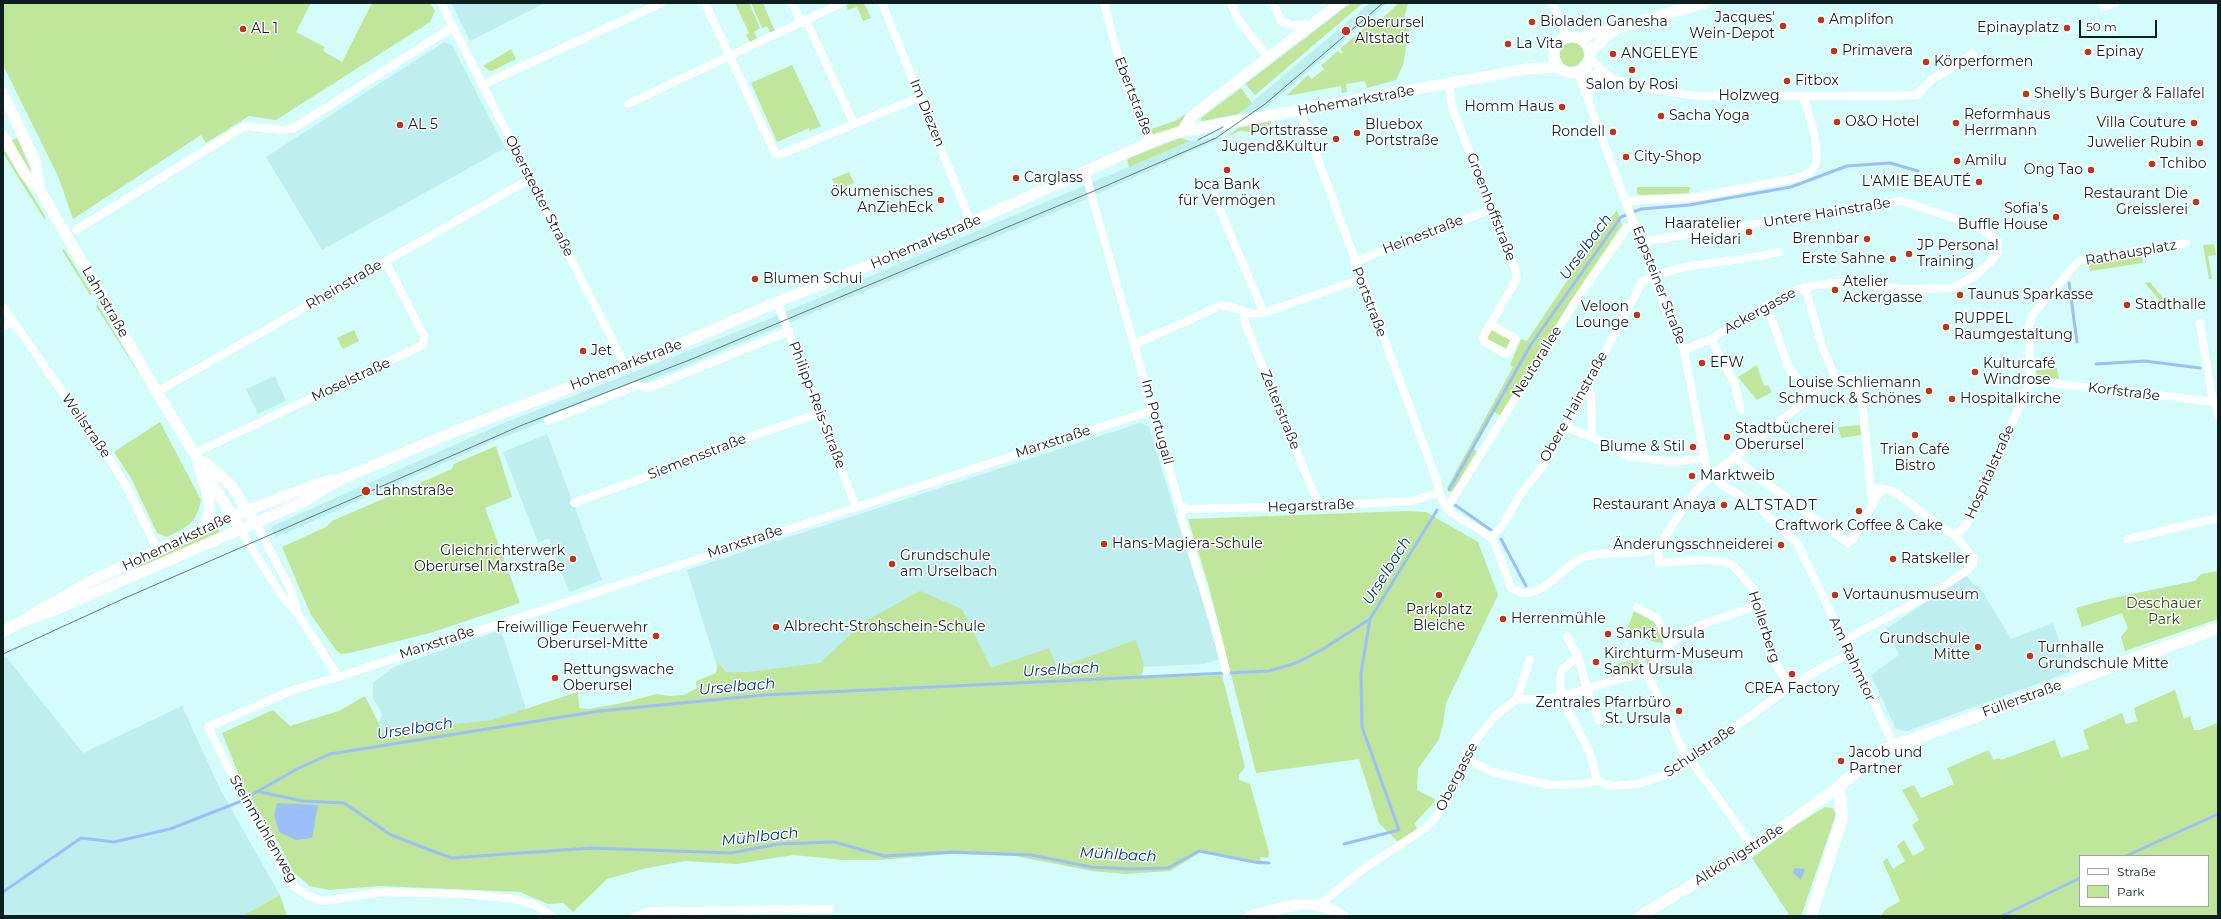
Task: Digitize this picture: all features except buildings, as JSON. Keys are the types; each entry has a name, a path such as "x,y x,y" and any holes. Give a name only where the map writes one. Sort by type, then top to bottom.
{"main road":[{"name":"Füllerstraße","path":"1836,789 1881,751 1894,745 2218,628"},
{"path":"1811,916 1842,818 1840,794 1836,789"}],"street":[{"name":"Oberstedter Straße","path":"441,3 625,365"},
{"path":"482,85 661,3"},
{"path":"705,3 774,153 779,155 920,97"},
{"path":"792,3 804,22 854,124"},
{"path":"628,104 842,3"},
{"name":"Im Diezen","path":"882,3 971,223"},
{"name":"Ebertstraße","path":"1104,3 1122,75 1151,142"},
{"path":"1231,3 1237,18 1269,59"},
{"path":"1273,3 1281,21 1292,25 1315,24"},
{"path":"1183,131 1191,117 1315,24 1340,3"},
{"path":"1552,3 1567,38"},
{"path":"1614,29 1590,55 1580,72 1569,73 1558,66 1554,56 1558,44 1567,38 1580,38 1592,33 1614,29 1705,3"},
{"path":"2102,5 2115,3"},
{"path":"76,230 245,126 282,130 294,128 454,27"},
{"path":"1580,38 1587,45 1590,55"},
{"name":"Holzweg","path":"1580,72 1647,88 1696,96 1917,95 1930,81 1973,54"},
{"name":"Holzweg","path":"1590,55 1606,77"},
{"path":"1528,69 1554,56"},
{"path":"1528,69 1558,66"},
{"name":"Hohemarkstraße","path":"21,622 52,611 301,503 341,479 456,431 625,365 660,353 778,302 971,223 1151,142 1183,131 1528,69"},
{"name":"Eppsteiner Straße","path":"1580,72 1588,98 1653,275 1684,350 1704,458 1707,469 1712,476"},
{"path":"1588,98 1590,91 1606,77"},
{"name":"Groenhoffstraße","path":"1449,84 1452,107 1517,274 1515,282 1491,325"},
{"path":"1625,200 1696,197 1804,176 1814,169 1816,164 1815,134 1802,96"},
{"name":"Lahnstraße","path":"4,98 8,119 35,160 40,190"},
{"name":"Portstraße","path":"1300,111 1354,262 1437,481 1438,493"},
{"name":"Lahnstraße","path":"3,136 25,174 40,190 157,392 240,529"},
{"name":"Im Portugall","path":"1085,172 1179,503 1183,507 1181,517 1214,623 1226,670"},
{"name":"Rheinstraße","path":"157,392 530,178"},
{"path":"1214,196 1264,313"},
{"name":"Untere Hainstraße","path":"1641,242 1901,201 1943,213 1972,224 1994,237 1999,248 1991,261 1976,275 1953,288"},
{"name":"Heinestraße","path":"1354,262 1492,210"},
{"name":"Neutorallee","path":"1448,508 1587,283 1626,229 1632,217"},
{"name":"Rathausplatz","path":"2076,264 2082,260 2186,242"},
{"path":"1653,275 1779,252"},
{"name":"Moselstraße","path":"195,453 423,345 424,336 386,262"},
{"name":"Hospitalstraße","path":"1882,488 1897,493 1920,512 1955,536 1967,524 2031,381 2029,325 2033,314 2076,264"},
{"name":"Obere Hainstraße","path":"1491,538 1503,525 1518,498 1544,464 1566,427 1642,282 1653,275"},
{"path":"1135,344 1220,306 1229,306 1244,313 1253,315 1264,313 1361,279"},
{"name":"Ackergasse","path":"1684,350 1711,339 1790,292 1805,287 1826,283 1844,282 1903,289 1953,288"},
{"path":"1805,287 1823,349 1836,379"},
{"name":"Philipp-Reis-Straße","path":"778,302 856,508"},
{"path":"1767,306 1789,369 1812,395"},
{"name":"Weilstraße","path":"3,307 113,464 130,493 158,551"},
{"name":"Zelterstraße","path":"1244,313 1244,323 1319,506"},
{"path":"3,327 14,321"},
{"path":"2200,323 2212,396 2217,402 2218,416"},
{"name":"Hohemarkstraße","path":"548,421 638,385 649,388 790,331"},
{"name":"Ackergasse","path":"1711,339 1734,382 1741,410"},
{"path":"1438,493 1451,515 1491,538 1511,588 1530,592 1551,582 1579,559 1610,552 1641,552 1658,547 1693,494 1712,476 1812,395 1836,379 1854,380 1862,398 1867,474 1871,488 1872,504"},
{"name":"Korfstraße","path":"2031,381 2217,402"},
{"path":"1587,386 1591,394 1592,437"},
{"name":"Marxstraße","path":"208,727 293,690 338,677 1153,410"},
{"name":"Siemensstraße","path":"574,503 676,466 684,459 820,413"},
{"path":"1566,427 1592,437 1627,456 1672,462 1704,458"},
{"name":"Lahnstraße","path":"195,453 232,486 255,522"},
{"name":"Lahnstraße","path":"195,453 210,502 208,520 202,531"},
{"path":"1734,457 1754,474 1848,543 1853,538 1882,488"},
{"name":"Am Rahmtor","path":"1712,476 1721,484 1758,507 1774,520 1798,544 1894,745"},
{"name":"Hohemarkstraße","path":"3,632 89,582 233,516 320,483 341,479"},
{"path":"1871,488 1882,488"},
{"name":"Hegarstraße","path":"1183,507 1188,509 1319,506 1412,501 1438,493"},
{"path":"2128,539 2218,518"},
{"path":"255,522 291,590 300,617"},
{"path":"240,529 281,595 300,617 338,677"},
{"path":"1844,640 1930,595 1967,571 1973,564 1974,558 1955,536"},
{"name":"Hollerberg","path":"1658,547 1659,563 1704,560 1726,562 1734,566 1755,591 1771,656 1790,687"},
{"path":"1530,659 1516,699 1535,700 1563,697 1615,680 1646,674 1669,645 1680,636 1698,626 1759,605"},
{"path":"1638,608 1657,618 1669,645"},
{"path":"1567,637 1578,656 1587,689 1598,720"},
{"name":"Schulstraße","path":"1597,781 1612,786 1638,784 1671,773 1790,687 1825,666 1850,654"},
{"path":"1466,759 1493,772 1550,785 1582,784 1597,781 1590,753 1563,697 1560,684 1562,670 1578,656"},
{"path":"1646,674 1665,709 1685,756 1754,848"},
{"name":"Obergasse","path":"1320,904 1366,867 1428,827 1446,802 1466,759 1468,750 1496,715 1516,699"},
{"name":"Steinmühlenweg","path":"208,727 241,793 286,876 295,887 306,895 323,901 383,892 466,894 515,899 535,905 552,916"},
{"name":"Altkönigstraße","path":"1640,916 1754,848 1836,789"},
{"path":"1250,916 1307,903 1320,904 1343,916"},
{"path":"635,916 651,911 830,908"}],"shaded area":[{"path":"451,3 545,3 470,41"},
{"path":"1370,3 1387,3 1269,105 1259,112 1238,114"},
{"path":"444,42 452,45 505,148 322,250 266,157"},
{"path":"1224,137 1084,200 678,369 494,441 275,537 272,529 273,526 499,425 769,319 1190,141"},
{"path":"275,376 286,401 258,414 246,389"},
{"path":"1140,423 1149,427 1220,659 1204,664 722,688 715,660 687,570"},
{"path":"547,434 602,580 569,592 549,538 538,543 503,452"},
{"name":"Grundschule Mitte","path":"1966,575 1974,585 1979,586 2011,639 2053,623 2070,672 1907,731 1896,729 1871,675 1899,655 1886,629"},
{"path":"501,630 526,709 491,720 446,725 440,722 417,730 385,736 379,723 382,714 373,698 373,683 394,667"},
{"path":"6,657 83,753 182,706 220,789 280,895 242,916 3,916 3,658"}],"green space":[{"path":"3,3 311,3 296,32 325,47 323,51 342,62 372,3 430,3 435,11 430,22 276,120 249,116 206,143 201,135 73,219 58,176 3,65"},
{"path":"735,3 749,3 760,28 754,32 757,38 750,42 746,35 749,33"},
{"path":"751,3 763,3 775,31 770,32 767,26 762,28"},
{"path":"851,3 864,3 871,18 863,21 857,7 848,10 846,5"},
{"path":"1351,3 1363,3 1255,95 1245,84"},
{"path":"1399,3 1408,3 1402,27 1410,26 1403,65 1396,80 1367,88 1365,81 1346,84 1347,92 1342,93 1341,86 1286,96 1308,75 1312,79 1324,69 1321,65 1338,51 1341,54 1343,52 1340,49 1375,19 1378,22"},
{"path":"1572,41 1580,44 1585,55 1578,65 1570,67 1563,64 1558,53 1565,43"},
{"path":"511,49 516,59 490,71 483,66"},
{"path":"792,65 821,126 810,131 809,128 777,142 751,83"},
{"path":"1241,88 1252,103 1238,114 1202,121 1201,118"},
{"path":"1186,114 1179,126 1153,135 1151,129 1175,121"},
{"path":"1271,121 1271,124 1253,132 1239,131 1224,139 1238,128"},
{"path":"17,138 31,170 33,176 11,141"},
{"path":"1180,138 1190,141 1129,167 1127,159"},
{"path":"4,151 7,153 46,218 44,219 3,153"},
{"path":"849,172 854,183 837,190 832,179"},
{"path":"1637,187 1690,187 1689,194 1639,195 1637,193"},
{"path":"1617,210 1622,225 1584,281 1500,415 1492,411 1471,448 1477,451 1452,492 1447,488 1513,367 1510,365 1521,339 1527,341 1591,245"},
{"path":"2214,244 2216,255 2208,256 2212,279 2209,279 2203,245"},
{"path":"64,249 92,294 90,295 62,250"},
{"path":"2142,255 2143,263 2090,271 2088,264"},
{"path":"2150,282 2163,298 2165,310 2162,310 2161,302 2145,283"},
{"path":"98,305 138,372 139,374 96,306"},
{"path":"1492,329 1512,340 1507,349 1488,340 1487,338"},
{"path":"354,330 359,341 343,349 337,338"},
{"path":"1757,365 1764,386 1768,385 1772,392 1757,400 1738,377"},
{"path":"2057,368 2059,379 2041,378 2036,374 2037,370"},
{"path":"160,422 201,500 194,519 185,527 167,537 157,533 131,478 114,452"},
{"path":"1860,425 1861,435 1841,438 1838,427"},
{"path":"496,446 512,497 485,508 520,603 430,633 341,654 336,650 311,615 282,547 326,527 332,521 452,469 454,464"},
{"path":"1407,511 1426,512 1478,542 1498,595 1446,703 1439,739 1418,769 1417,790 1436,800 1414,824 1419,831 1401,845 1379,823 1359,759 1256,773 1209,587 1188,519"},
{"path":"218,529 220,532 137,569 134,568"},
{"name":"Deschauer Park","path":"2218,571 2218,619 2125,651 2121,637 2128,628 2122,613 2082,627 2076,608 2108,599 2195,581 2201,574"},
{"path":"920,591 962,609 991,668 1049,648 1057,668 1136,640 1144,665 1141,678 1222,675 1245,767 1239,775 1239,780 1250,784 1269,852 1268,858 1260,857 1262,865 1201,852 1170,871 1125,874 1092,871 1015,856 952,854 878,860 843,860 794,855 736,864 685,861 643,869 607,879 573,912 563,903 548,904 520,892 380,886 329,890 310,886 294,873 282,849 243,785 222,733 273,710 290,726 339,711 365,696 385,736 416,730 440,722 446,725 491,720 578,692 579,708 590,709 627,702 656,694 670,696 684,695 697,688 696,681 716,673 718,663 726,672 748,672 820,663 864,622"},
{"path":"1634,611 1656,623 1663,643 1626,633"},
{"path":"1653,650 1662,650 1649,668 1645,659 1646,653"},
{"path":"1636,659 1641,663 1644,672 1610,679 1616,664"},
{"path":"2175,690 2184,719 2190,716 2194,730 2199,730 2218,723 2218,916 1881,916 1885,910 1900,901 1883,862 1887,858 1893,869 1905,861 1897,846 1904,840 1913,856 1925,849 1912,825 1919,820 1902,790 1914,785 1921,798 1954,784 1947,768 1989,750 1993,760 2000,758 2001,760 2055,740 2061,758 2089,749 2083,730 2122,713 2126,724 2137,721 2134,708"},
{"path":"1825,807 1832,808 1836,814 1801,916 1790,916 1752,858 1796,825"},
{"path":"280,895 287,916 242,916"}],"water":[{"path":"277,803 318,805 312,838 296,840 279,832 274,815"},
{"path":"1794,868 1805,869 1801,880 1793,873"}],"waterway":[{"name":"Urselbach","path":"1449,490 1530,346 1621,217 1641,209 1689,205 1791,187 1847,166 1890,163 1918,171"},
{"name":"Urselbach","path":"2069,283 2077,342"},
{"name":"Urselbach","path":"2096,364 2145,361 2200,368"},
{"name":"Mühlbach","path":"1455,505 1491,530"},
{"name":"Urselbach","path":"3,892 81,838 114,842 170,829 239,802 297,769 330,754 600,711 763,695 1269,671 1296,663 1323,649 1370,619 1437,510"},
{"name":"Mühlbach","path":"1501,539 1526,586"},
{"name":"Mühlbach","path":"1344,844 1399,830 1362,727 1361,673 1370,619"},
{"name":"Mühlbach","path":"260,792 303,801 344,803 391,835 451,858 591,848 731,853 778,844 834,842 884,856 953,852 1031,855 1091,867 1129,869 1168,868 1199,851 1255,862 1269,863"},
{"path":"2128,855 2218,814"},
{"path":"2002,916 2079,878"}],"tram line":[{"path":"3,654 125,598 520,426 692,359 1101,188 1216,138 1265,104 1383,3"},
{"path":"1198,140 1223,127"}],"place":[{"name":"Amplifon","path":"1821,20"},
{"name":"Bioladen Ganesha","path":"1532,22"},
{"name":"Jacques' Wein-Depot","path":"1783,26"},
{"name":"Epinayplatz","path":"2067,28"},
{"name":"AL 1","path":"243,29"},
{"name":"Oberursel Altstadt","path":"1346,31"},
{"name":"La Vita","path":"1508,44"},
{"name":"Primavera","path":"1834,51"},
{"name":"Epinay","path":"2088,52"},
{"name":"ANGELEYE","path":"1613,54"},
{"name":"Körperformen","path":"1926,62"},
{"name":"Salon by Rosi","path":"1632,70"},
{"name":"Fitbox","path":"1787,81"},
{"name":"Shelly‘s Burger & Fallafel","path":"2026,94"},
{"name":"Homm Haus","path":"1562,107"},
{"name":"Sacha Yoga","path":"1661,116"},
{"name":"O&O Hotel","path":"1837,122"},
{"name":"Reformhaus Herrmann","path":"1956,123"},
{"name":"Villa Couture","path":"2194,123"},
{"name":"AL 5","path":"400,125"},
{"name":"Rondell","path":"1613,132"},
{"name":"Bluebox Portstraße","path":"1357,133"},
{"name":"Portstrasse Jugend&Kultur","path":"1336,139"},
{"name":"Juwelier Rubin","path":"2200,143"},
{"name":"City-Shop","path":"1626,157"},
{"name":"Amilu","path":"1957,161"},
{"name":"Tchibo","path":"2152,164"},
{"name":"bca Bank für Vermögen","path":"1227,170"},
{"name":"Ong Tao","path":"2091,170"},
{"name":"Carglass","path":"1016,178"},
{"name":"L'AMIE BEAUTÉ","path":"1979,182"},
{"name":"ökumenisches AnZiehEck","path":"941,200"},
{"name":"Restaurant Die Greisslerei","path":"2196,202"},
{"name":"Sofia's Buffle House","path":"2056,217"},
{"name":"Haaratelier Heidari","path":"1749,232"},
{"name":"Brennbar","path":"1867,239"},
{"name":"JP Personal Training","path":"1909,254"},
{"name":"Erste Sahne","path":"1893,259"},
{"name":"Blumen Schui","path":"755,279"},
{"name":"Atelier Ackergasse","path":"1835,290"},
{"name":"Taunus Sparkasse","path":"1960,295"},
{"name":"Stadthalle","path":"2127,305"},
{"name":"Veloon Lounge","path":"1637,315"},
{"name":"RUPPEL Raumgestaltung","path":"1946,327"},
{"name":"Jet","path":"583,351"},
{"name":"EFW","path":"1702,363"},
{"name":"Kulturcafé Windrose","path":"1975,372"},
{"name":"Louise Schliemann Schmuck & Schönes","path":"1929,391"},
{"name":"Hospitalkirche","path":"1952,399"},
{"name":"Trian Café Bistro","path":"1915,435"},
{"name":"Stadtbücherei Oberursel","path":"1727,437"},
{"name":"Blume & Stil","path":"1693,447"},
{"name":"Marktweib","path":"1692,476"},
{"name":"Lahnstraße","path":"366,491"},
{"name":"Restaurant Anaya","path":"1724,505"},
{"name":"Craftwork Coffee & Cake","path":"1859,511"},
{"name":"Hans-Magiera-Schule","path":"1104,544"},
{"name":"Änderungsschneiderei","path":"1781,545"},
{"name":"Gleichrichterwerk Oberursel Marxstraße","path":"573,559"},
{"name":"Ratskeller","path":"1893,559"},
{"name":"Grundschule am Urselbach","path":"892,564"},
{"name":"Parkplatz Bleiche","path":"1439,595"},
{"name":"Vortaunusmuseum","path":"1835,595"},
{"name":"Herrenmühle","path":"1503,619"},
{"name":"Albrecht-Strohschein-Schule","path":"776,627"},
{"name":"Sankt Ursula","path":"1608,634"},
{"name":"Freiwillige Feuerwehr Oberursel-Mitte","path":"656,636"},
{"name":"Grundschule Mitte","path":"1978,647"},
{"name":"Turnhalle Grundschule Mitte","path":"2030,656"},
{"name":"Kirchturm-Museum Sankt Ursula","path":"1596,662"},
{"name":"CREA Factory","path":"1792,674"},
{"name":"Rettungswache Oberursel","path":"555,678"},
{"name":"Zentrales Pfarrbüro St. Ursula","path":"1679,711"},
{"name":"Jacob und Partner","path":"1841,761"}],"district":[{"name":"ALTSTADT","path":"1776,506"}]}
